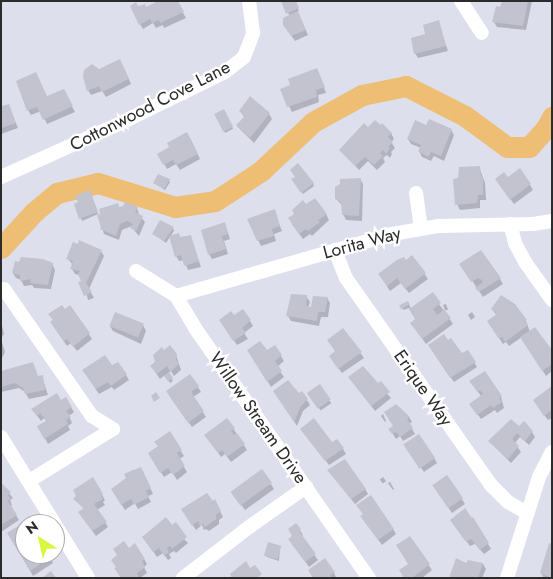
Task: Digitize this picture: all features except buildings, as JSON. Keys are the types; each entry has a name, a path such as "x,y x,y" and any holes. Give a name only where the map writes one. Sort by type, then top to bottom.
{"street":[{"name":"Cottonwood Cove Lane","path":"1,177 108,129 225,72 244,58 253,33 249,1"},
{"path":"461,1 482,33"},
{"path":"416,193 421,228"},
{"name":"Lorita Way","path":"176,296 335,250 421,228 552,221"},
{"path":"510,224 515,243 525,262 552,300"},
{"name":"Erique Way","path":"335,250 346,278 491,485 508,502 527,513"},
{"name":"Willow Stream Drive","path":"136,271 176,296 195,328 369,578"},
{"path":"4,289 92,416 113,430 29,482"},
{"path":"1,437 88,578"},
{"path":"507,578 539,477 552,452"},
{"path":"184,578 249,527 306,487"}],"waterway":[{"path":"1,248 34,212 57,193 98,183 175,207 215,201 261,171 313,122 362,95 406,86 465,116 507,147 529,147 546,128 552,117"}]}
